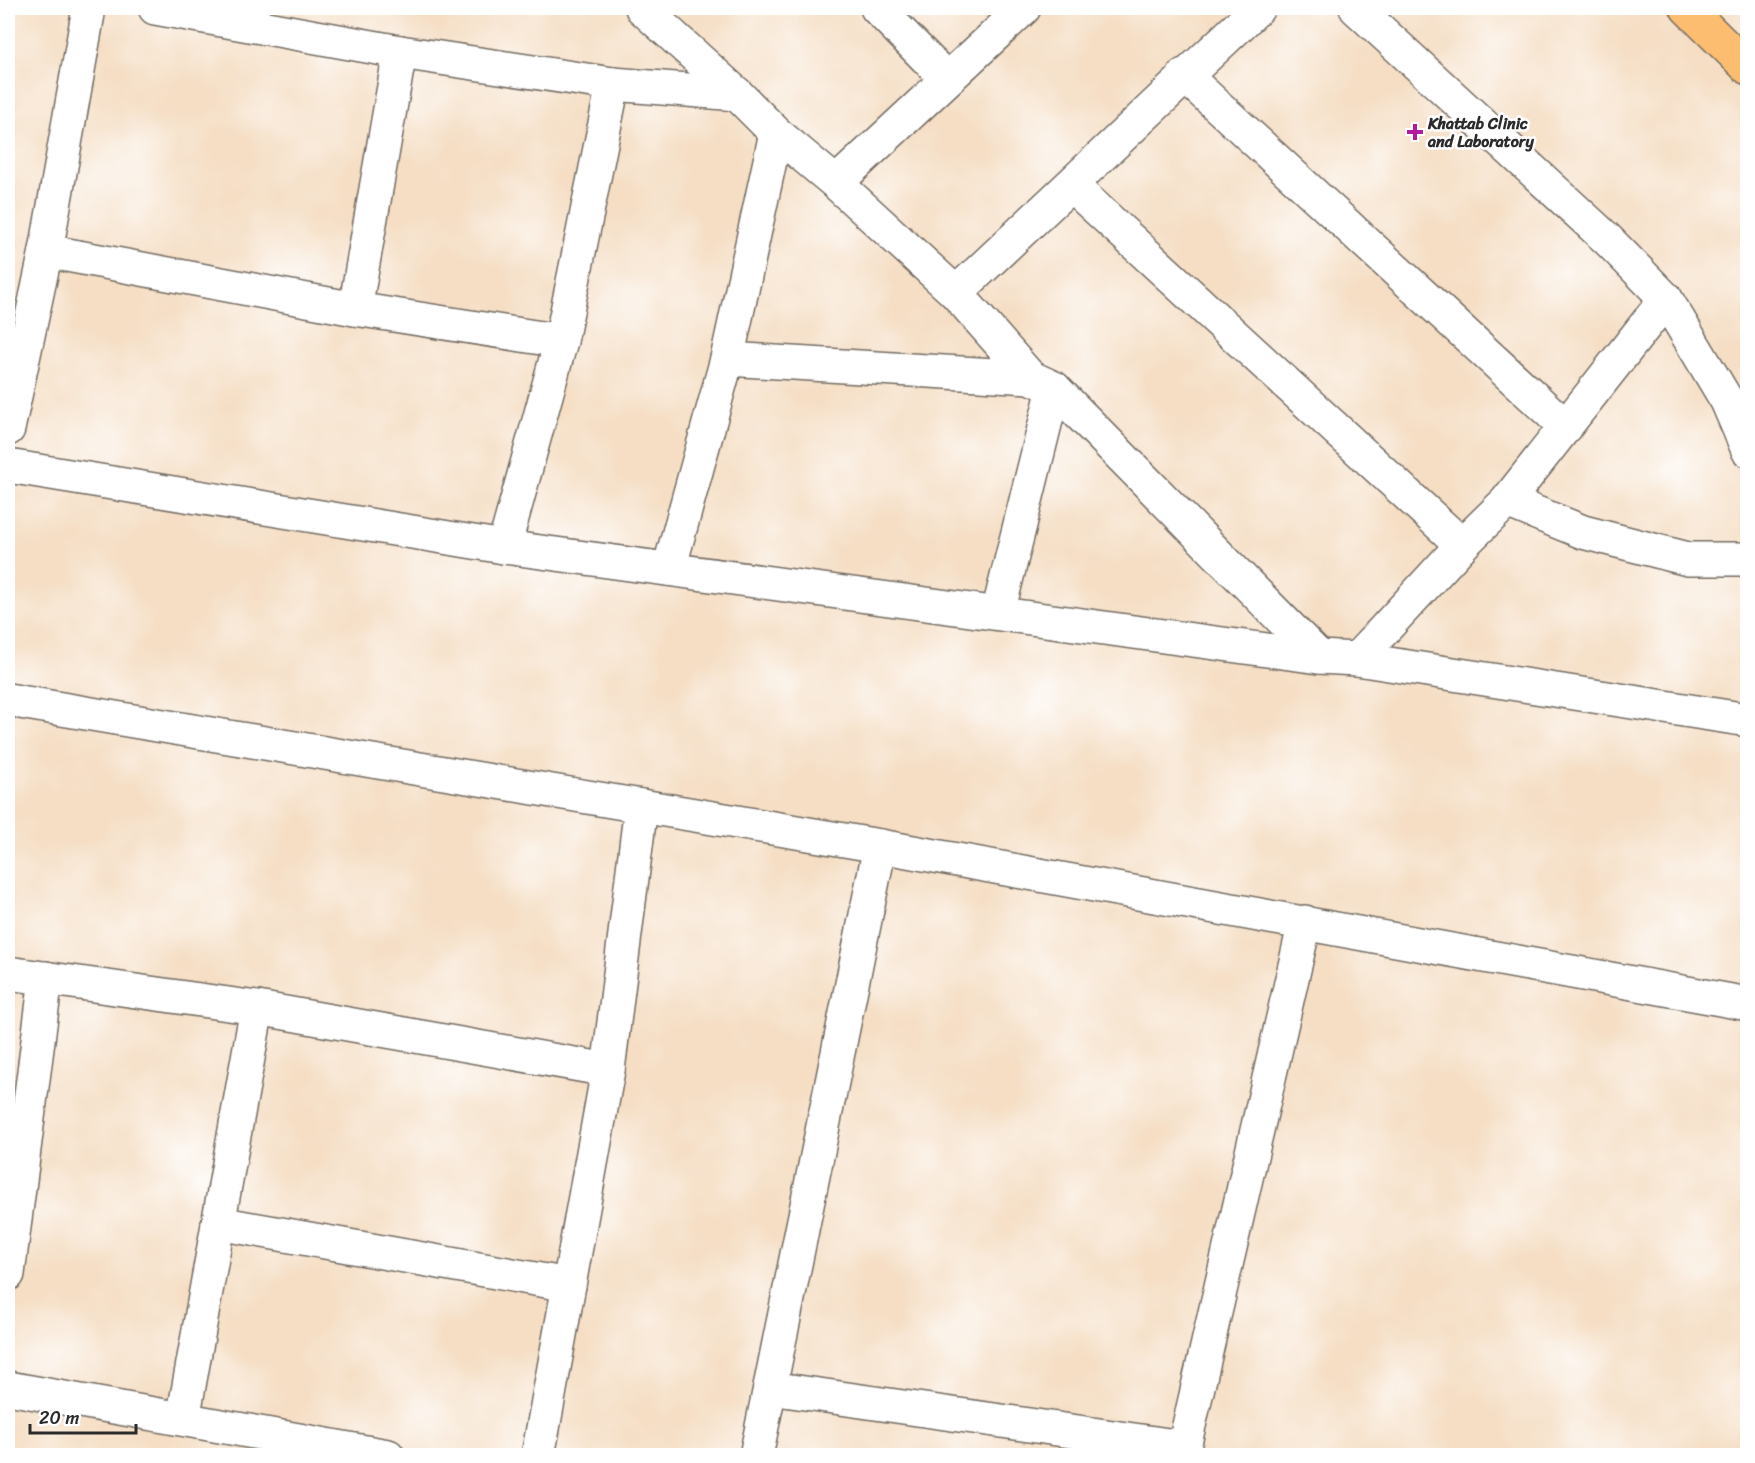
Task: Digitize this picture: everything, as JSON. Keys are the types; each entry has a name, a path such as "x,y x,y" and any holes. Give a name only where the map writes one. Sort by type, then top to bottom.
{"highway":[{"path":"1687,8 1748,68"}],"street":[{"path":"8,429 46,251 89,8"},
{"path":"155,8 224,13 400,52 613,84 737,94"},
{"path":"642,8 737,94 776,133 836,183 956,294 1042,383 1319,657"},
{"path":"877,8 947,79"},
{"path":"836,183 1024,8"},
{"path":"956,294 1257,8"},
{"path":"1356,8 1607,239 1666,299 1727,401 1748,450"},
{"path":"355,309 400,52"},
{"path":"1184,75 1566,427"},
{"path":"504,546 561,341 613,84"},
{"path":"669,569 727,359 776,133"},
{"path":"1071,185 1462,545"},
{"path":"46,251 355,309 561,341"},
{"path":"1357,659 1462,545 1507,501 1666,299"},
{"path":"727,359 1042,383"},
{"path":"998,613 1042,383"},
{"path":"8,466 504,546 1319,657 1357,659 1748,720"},
{"path":"1507,501 1583,532 1688,559 1748,559"},
{"path":"8,700 880,846 1748,1004"},
{"path":"538,1455 608,1070 641,806"},
{"path":"756,1455 880,846"},
{"path":"770,1388 1183,1451 1305,922"},
{"path":"8,973 257,1008 608,1070"},
{"path":"8,1274 46,978"},
{"path":"183,1419 257,1008"},
{"path":"218,1223 569,1285"},
{"path":"8,1388 388,1455"}],"place":[{"name":"Khattab Clinic and Laboratory","path":"1415,132"}]}
